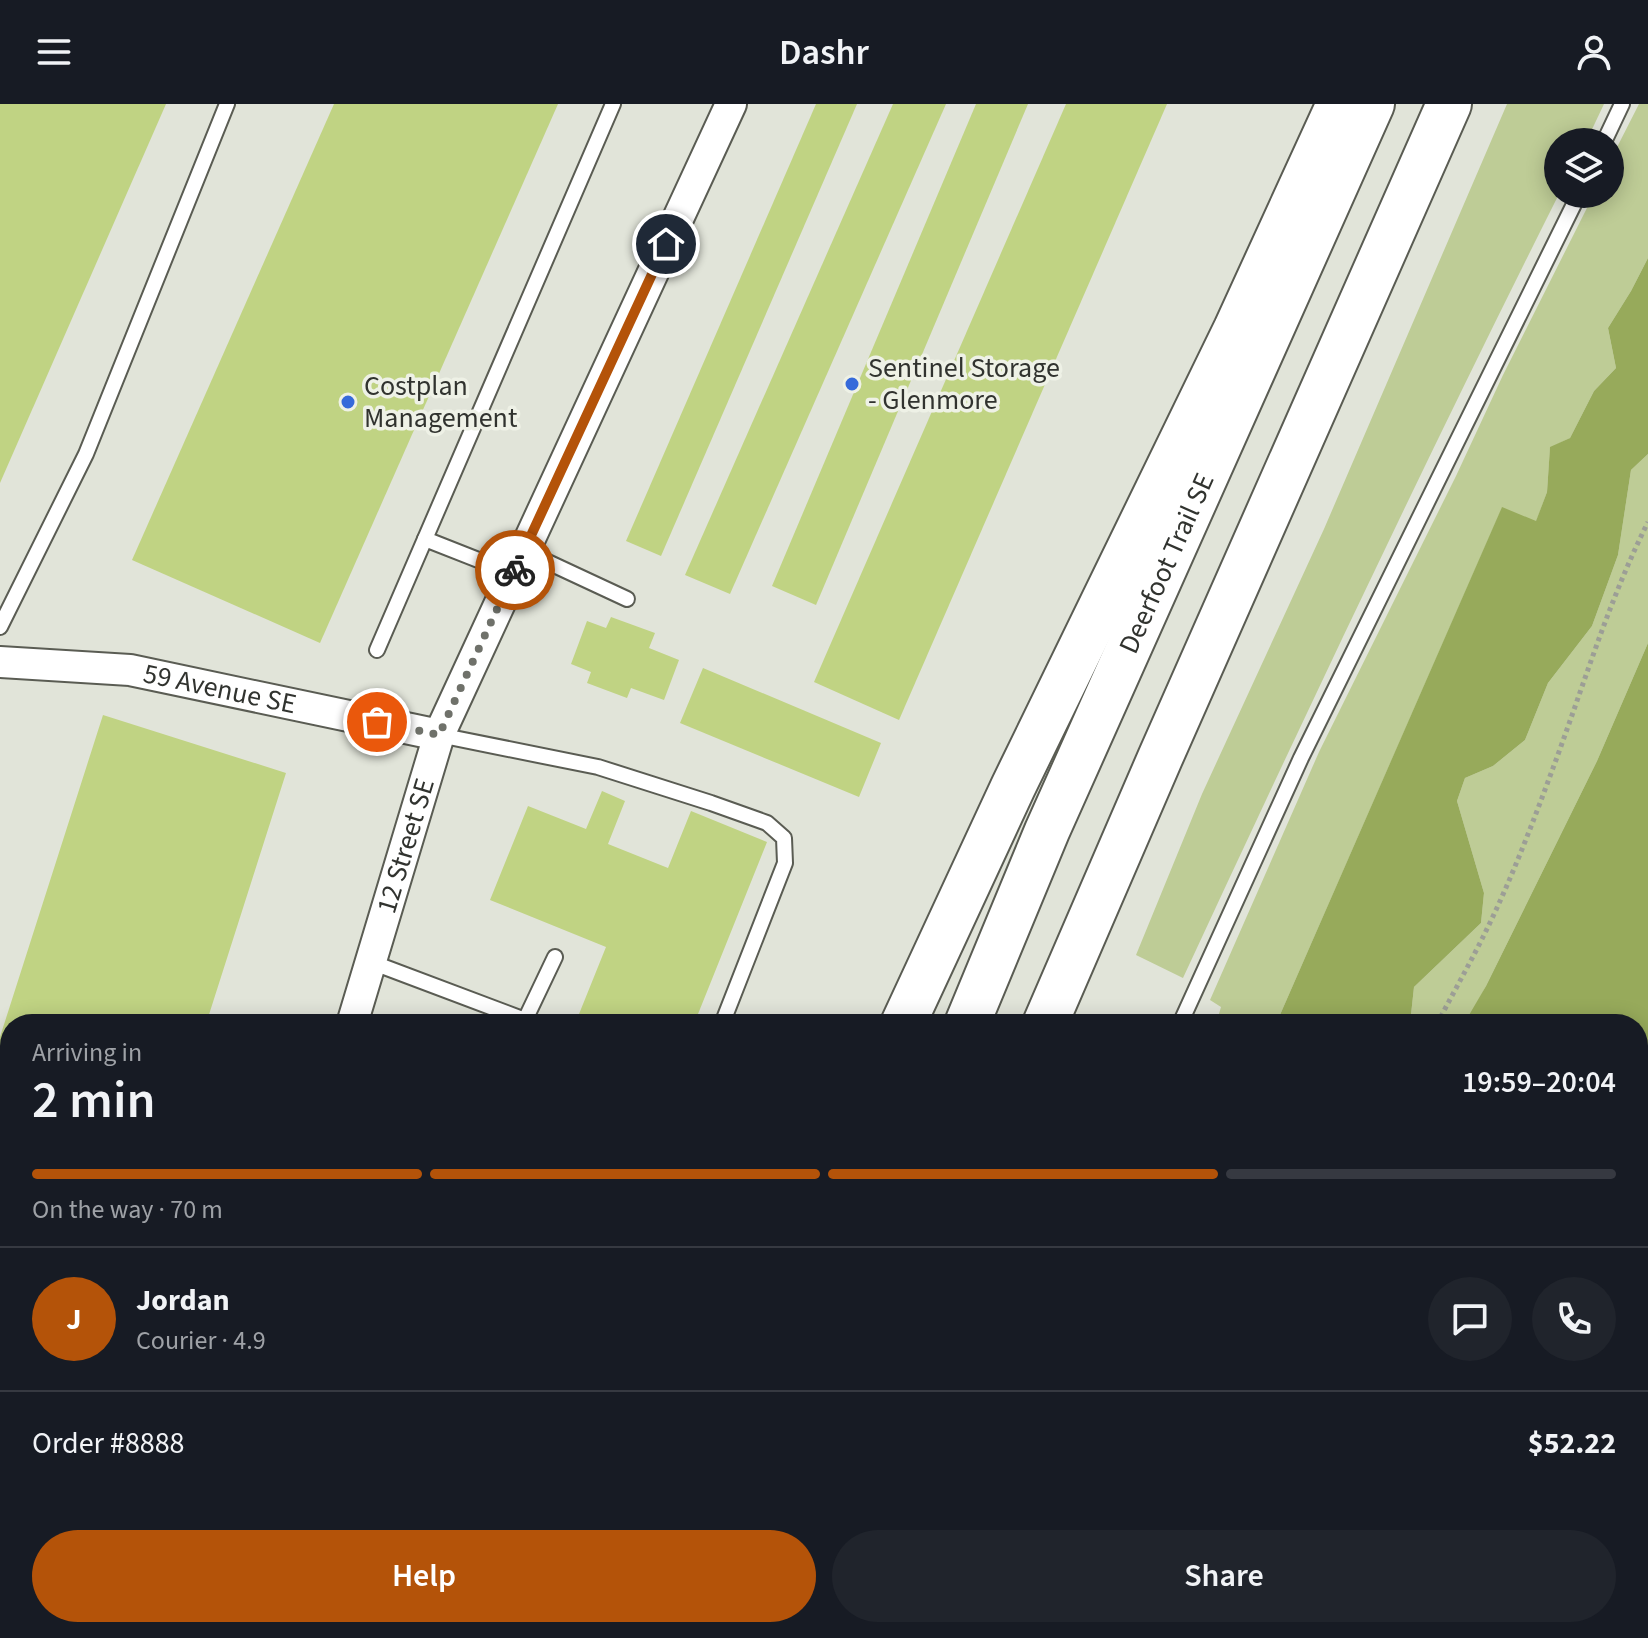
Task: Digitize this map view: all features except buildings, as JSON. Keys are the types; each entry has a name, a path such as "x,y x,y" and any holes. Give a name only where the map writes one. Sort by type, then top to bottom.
{"highway":[{"path":"908,1014 1013,787 1236,329 1339,104"},
{"name":"Deerfoot Trail SE","path":"971,1014 1054,816 1372,104"},
{"path":"1049,1014 1449,104"}],"street":[{"name":"12 Street SE","path":"355,1014 439,735 731,104"},
{"name":"59 Avenue SE","path":"0,662 130,670 439,735"}],"lane":[{"path":"0,627 86,454 227,104"},
{"path":"377,650 613,104"},
{"path":"1611,128 1622,104"},
{"path":"1185,1014 1301,758 1572,208"},
{"path":"425,539 519,562 627,599"},
{"path":"439,735 598,767 767,823 784,838 785,863 726,1014"},
{"path":"529,1014 555,957"},
{"path":"371,962 504,1014"}],"path":[{"path":"1442,1014 1511,876 1554,767 1612,600 1648,522"}],"green space":[{"path":"1507,104 1604,104 1593,128 1544,128 1544,208 1552,208 1368,584 1183,978 1136,955 1202,794 1324,529"},
{"path":"1639,104 1648,104 1648,258 1608,328 1616,368 1594,391 1570,438 1550,448 1547,492 1536,522 1502,508 1280,1014 1219,1014 1221,1007 1210,1000 1319,752 1587,208 1624,208 1624,133"},
{"path":"1648,258 1648,454 1631,470 1618,555 1592,626 1548,683 1525,740 1493,766 1465,778 1457,801 1484,893 1481,923 1414,987 1411,1014 1280,1014 1502,507 1536,521 1547,492 1550,447 1570,438 1594,391 1616,368 1608,328"},
{"path":"1648,454 1648,643 1597,761 1471,1014 1411,1014 1414,987 1481,923 1484,893 1457,801 1465,778 1493,766 1525,740 1548,683 1592,626 1618,555 1631,470"},
{"path":"1648,643 1648,1014 1470,1014 1486,986 1597,761"}],"way so far":[{"path":"377,722 439,735 515,570"}],"place":[{"name":"Sentinel Storage - Glenmore","path":"852,384"},
{"name":"Costplan Management","path":"348,402"}],"route":[{"path":"515,570 666,244"}]}
